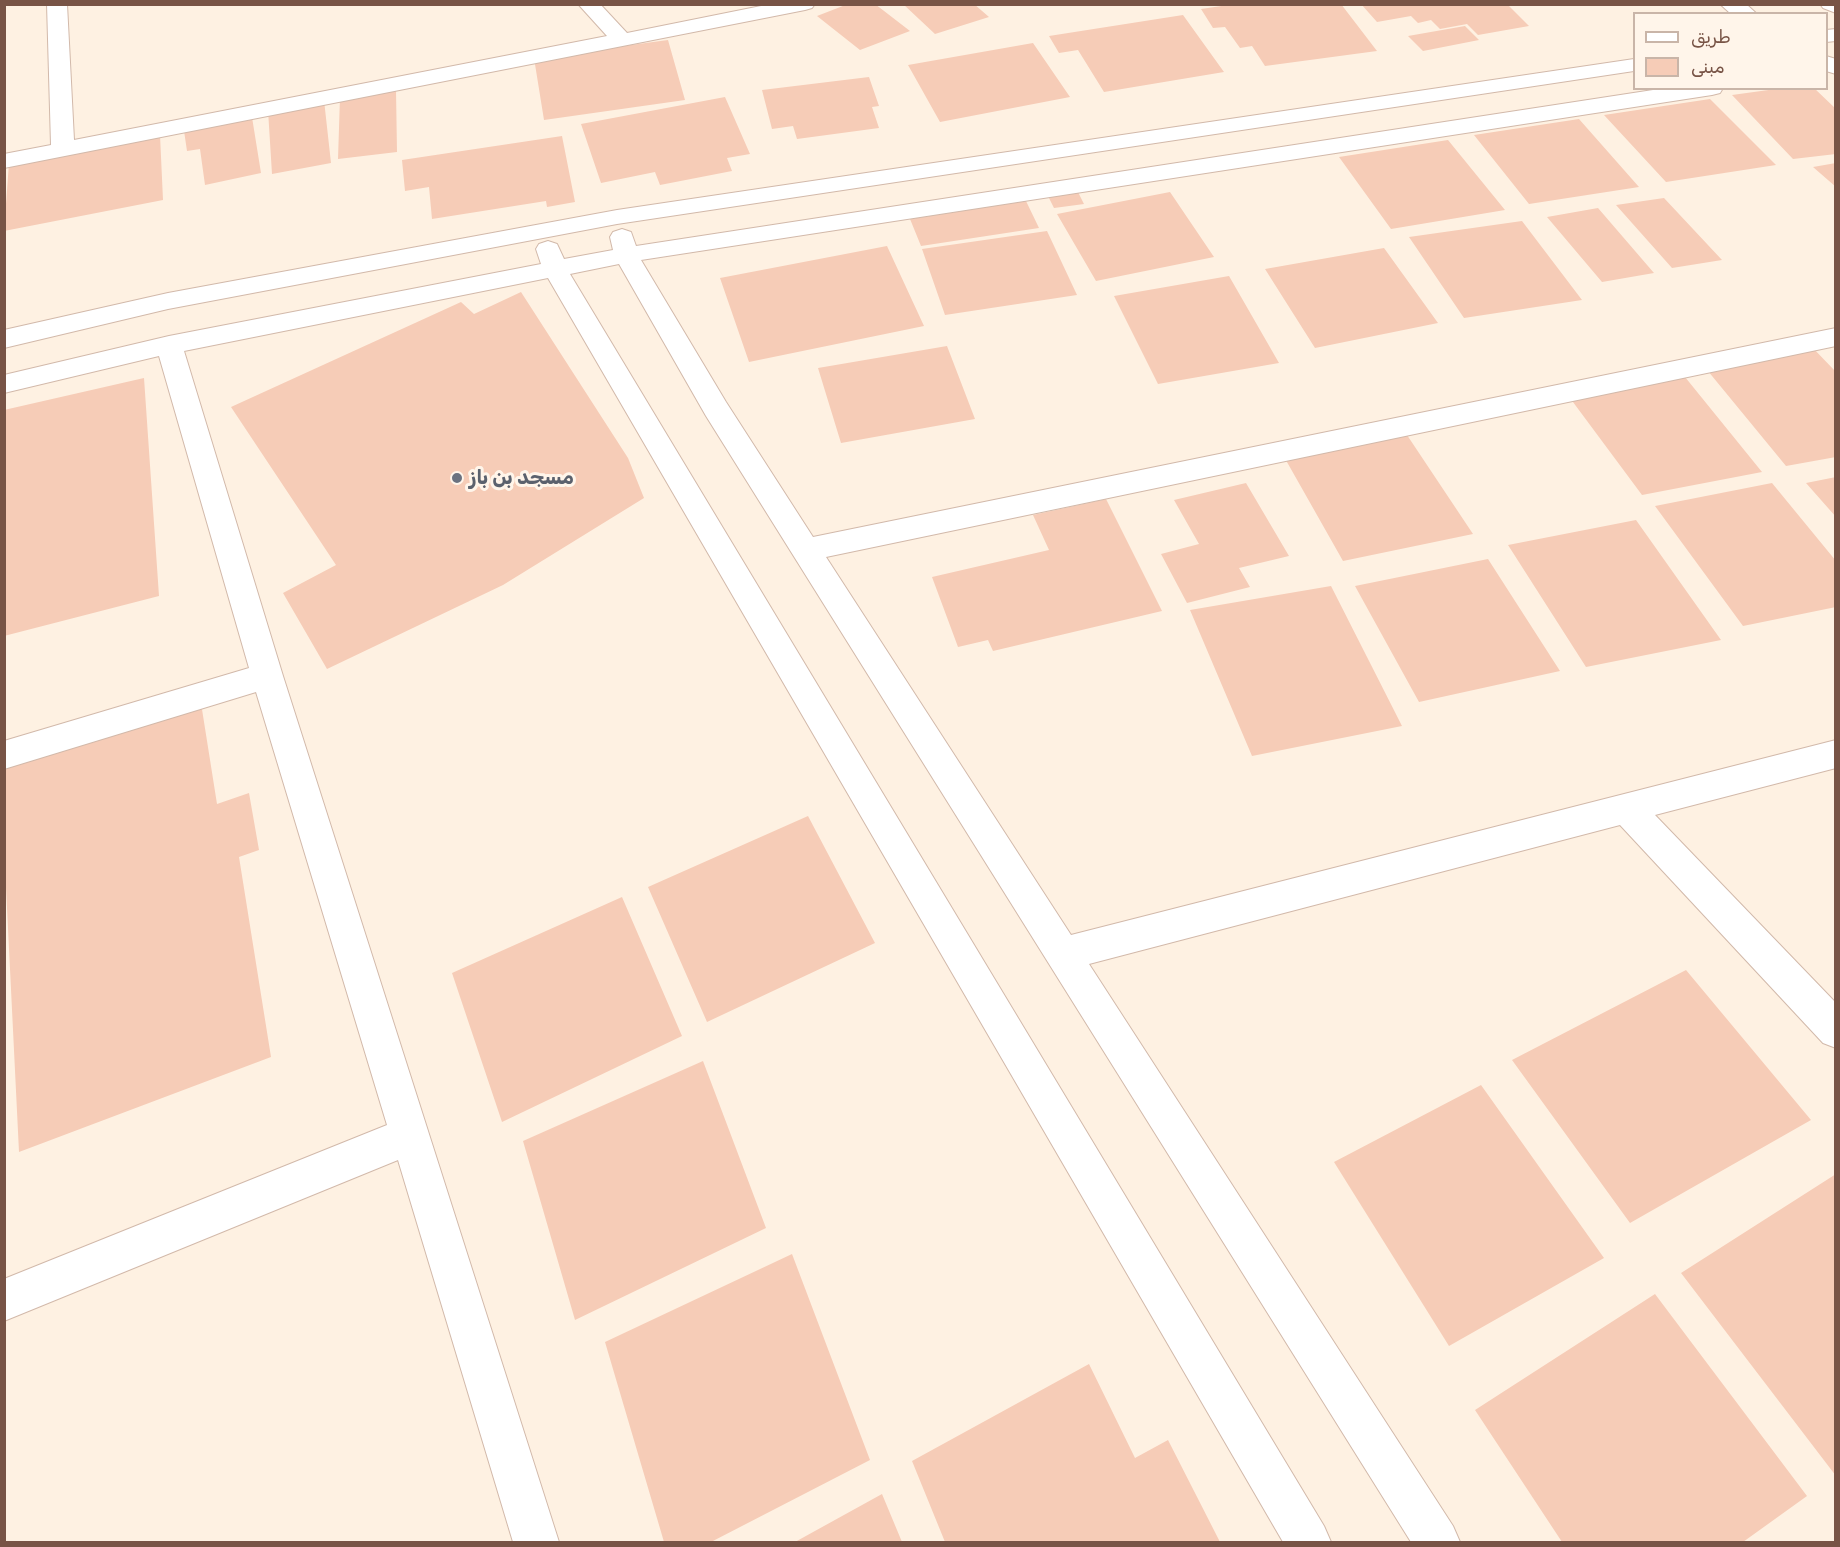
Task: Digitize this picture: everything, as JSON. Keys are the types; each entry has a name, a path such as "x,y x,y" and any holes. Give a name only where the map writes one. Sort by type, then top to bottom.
{"street":[{"path":"57,4 63,149"},
{"path":"588,4 622,40"},
{"path":"4,160 805,4"},
{"path":"1730,4 1744,12"},
{"path":"1830,4 1836,7"},
{"path":"4,339 168,301 541,230 1633,65"},
{"path":"4,384 169,345 626,255 1699,90"},
{"path":"617,218 626,255 716,409 1437,1542"},
{"path":"541,230 555,269 1308,1542"},
{"path":"806,550 1836,337"},
{"path":"169,345 267,676 408,1136 536,1542"},
{"path":"4,755 267,676"},
{"path":"1063,954 1836,754"},
{"path":"1626,808 1836,1030"},
{"path":"4,1300 408,1136"}],"building":[{"path":"848,4 875,4 910,31 860,50 817,16"},
{"path":"903,4 974,4 989,17 935,34"},
{"path":"1235,4 1341,4 1377,51 1265,66 1252,46 1240,48 1225,27 1213,28 1201,9"},
{"path":"1361,4 1507,4 1529,26 1478,35 1467,24 1440,29 1431,20 1418,23 1411,16 1377,22"},
{"path":"1183,15 1224,72 1104,92 1078,50 1059,53 1049,36"},
{"path":"1465,26 1479,40 1423,51 1408,36"},
{"path":"668,40 685,100 544,120 534,58"},
{"path":"1033,43 1070,97 940,122 908,65"},
{"path":"869,77 879,106 872,107 879,128 797,139 793,126 772,129 762,90"},
{"path":"396,90 397,152 338,159 340,97"},
{"path":"1768,90 1816,90 1836,109 1836,154 1793,159 1732,95"},
{"path":"725,97 750,154 727,158 732,171 660,185 655,172 601,183 581,124"},
{"path":"1710,99 1776,165 1666,182 1604,115"},
{"path":"324,100 331,163 272,174 268,110"},
{"path":"251,111 261,173 205,185 200,149 187,151 183,124"},
{"path":"1579,119 1639,187 1529,204 1474,135"},
{"path":"160,135 163,200 4,231 9,163"},
{"path":"562,136 575,202 547,207 546,201 432,219 429,187 405,191 402,160"},
{"path":"1448,140 1505,210 1391,229 1339,157"},
{"path":"1836,163 1836,187 1813,167"},
{"path":"1077,190 1084,204 1054,208 1047,194"},
{"path":"1170,192 1214,257 1096,281 1057,214"},
{"path":"1664,198 1722,260 1672,268 1616,205"},
{"path":"1026,201 1039,228 921,246 910,219"},
{"path":"1598,208 1654,273 1602,282 1547,217"},
{"path":"1522,221 1582,300 1464,318 1409,237"},
{"path":"1047,231 1077,295 945,315 922,249"},
{"path":"887,246 924,326 749,362 720,278"},
{"path":"1384,248 1438,323 1315,348 1265,269"},
{"path":"1229,276 1279,363 1158,384 1114,296"},
{"name":"مسجد بن باز","path":"521,292 628,458 644,498 503,585 327,669 283,593 336,565 231,407 461,302 474,314"},
{"path":"947,346 975,419 841,443 818,368"},
{"path":"1811,346 1836,372 1836,457 1786,466 1703,365"},
{"path":"1685,377 1762,472 1642,495 1570,398"},
{"path":"144,378 159,596 4,636 4,410"},
{"path":"1405,432 1473,534 1343,561 1283,455"},
{"path":"1836,477 1836,517 1806,483"},
{"path":"1246,483 1289,556 1239,568 1250,587 1187,603 1161,554 1199,544 1174,500"},
{"path":"1772,483 1836,561 1836,607 1743,626 1655,506"},
{"path":"1106,499 1162,611 993,651 988,640 958,647 932,577 1049,550 1033,515"},
{"path":"1636,520 1721,640 1586,667 1508,545"},
{"path":"1488,559 1560,671 1419,702 1355,586"},
{"path":"1331,586 1402,726 1252,756 1190,610"},
{"path":"201,703 217,804 249,793 259,850 239,857 271,1057 19,1152 4,847 4,765"},
{"path":"808,816 875,943 707,1022 648,887"},
{"path":"622,897 682,1036 502,1122 452,973"},
{"path":"1686,970 1811,1120 1630,1223 1512,1060"},
{"path":"703,1061 766,1228 575,1320 523,1141"},
{"path":"1481,1085 1604,1258 1449,1346 1334,1162"},
{"path":"1836,1174 1836,1476 1681,1273"},
{"path":"792,1254 870,1460 711,1542 664,1542 605,1342"},
{"path":"1655,1294 1807,1496 1743,1542 1562,1542 1475,1410"},
{"path":"1089,1364 1135,1458 1168,1440 1220,1542 945,1542 912,1461"},
{"path":"882,1494 902,1542 795,1542"}],"place":[{"name":"مسجد بن باز","path":"457,478"}]}
